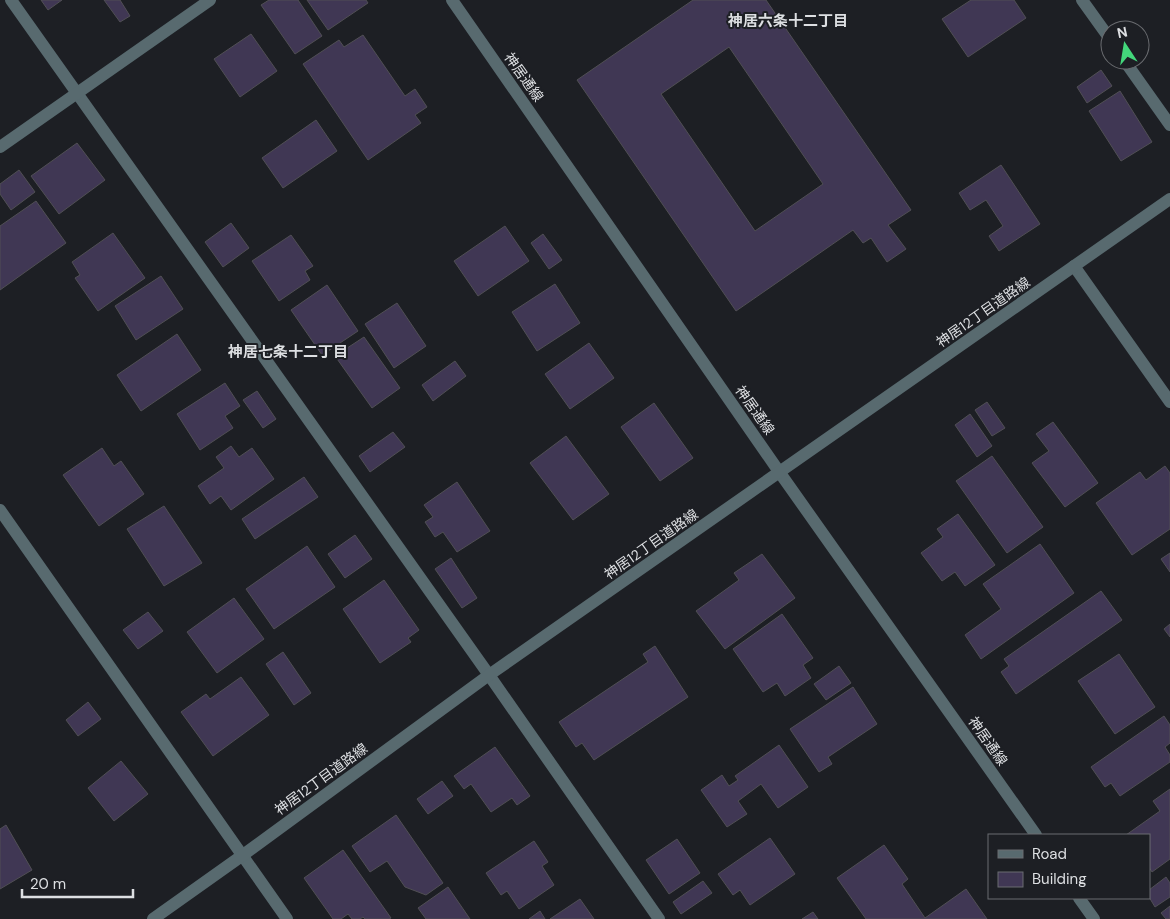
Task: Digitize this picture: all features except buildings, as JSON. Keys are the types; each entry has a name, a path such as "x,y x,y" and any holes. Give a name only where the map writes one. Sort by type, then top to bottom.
{"street":[{"path":"11,0 489,675 659,919"},
{"path":"0,147 210,0"},
{"name":"神居通線","path":"452,0 780,473 1035,834"},
{"path":"1082,0 1100,26"},
{"path":"1131,70 1170,125"},
{"name":"神居12丁目道路線","path":"153,919 489,675 1170,199"},
{"path":"1074,266 1170,402"},
{"path":"0,510 287,919"},
{"path":"1080,899 1094,919"}],"district":[{"name":"神居六条十二丁目","path":"788,21"},
{"name":"神居七条十二丁目","path":"288,352"}]}
